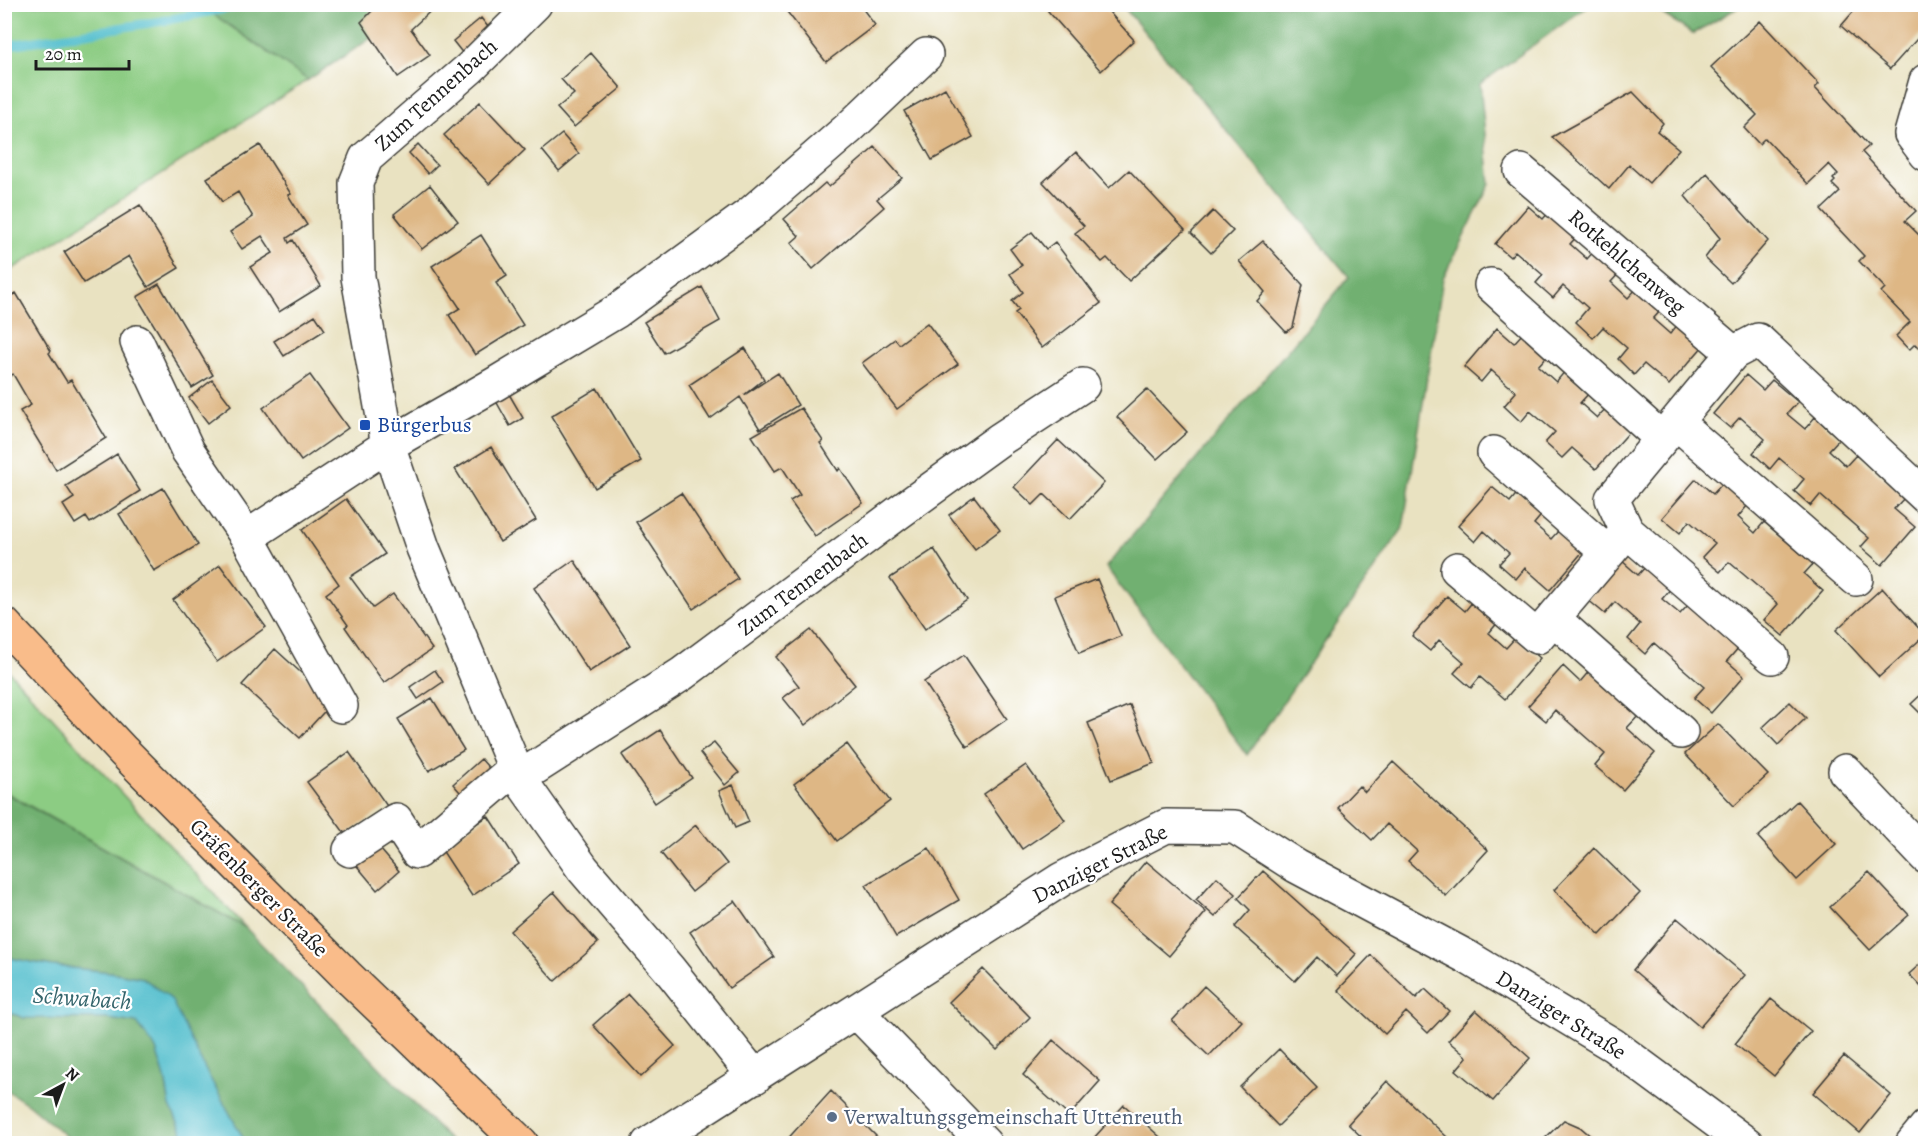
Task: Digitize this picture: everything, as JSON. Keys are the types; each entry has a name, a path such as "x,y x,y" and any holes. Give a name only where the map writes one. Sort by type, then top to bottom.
{"main road":[{"name":"Gräfenberger Straße","path":"4,624 123,751 347,976 522,1143"}],"street":[{"name":"Zum Tennenbach","path":"535,4 470,68 366,158 356,183 358,277 388,446 423,548 517,773 583,869 669,969 755,1077"},
{"path":"247,537 388,446 617,310 751,213 849,128 926,55"},
{"path":"1926,81 1911,134 1926,154"},
{"name":"Rotkehlchenweg","path":"1521,171 1733,353"},
{"path":"1491,285 1856,579"},
{"path":"1457,569 1537,637 1617,542 1612,499 1733,353 1758,340 1926,497"},
{"path":"137,342 188,451 247,537 341,706"},
{"name":"Zum Tennenbach","path":"517,773 682,674 999,440 1083,385"},
{"path":"1494,453 1772,657"},
{"path":"1553,618 1680,732"},
{"path":"1845,771 1926,856"},
{"path":"350,850 396,820 417,852 517,773"},
{"name":"Danziger Straße","path":"648,1143 755,1077 1062,879 1166,826 1235,827 1296,866 1467,957 1613,1045 1747,1143"},
{"path":"856,1011 984,1143"},
{"path":"1912,1143 1926,1127"}],"green space":[{"path":"212,4 421,5 308,80 210,12"},
{"path":"5,5 212,5 211,12 308,80 5,274"},
{"path":"1122,5 1589,5 1480,84 1490,184 1443,278 1403,528 1247,755 1106,567 1349,277"},
{"path":"1649,5 1742,5 1693,34"},
{"path":"4,666 246,928 5,792"},
{"path":"4,792 246,928 452,1143 246,1143 170,999 143,978 5,957"},
{"path":"4,1011 24,1018 108,1019 137,1023 156,1048 170,1106 188,1143 74,1143 29,1105 5,1089"}],"water":[{"name":"Schwabach","path":"5,957 143,978 171,999 205,1069 246,1143 188,1143 170,1106 165,1078 156,1049 137,1023 108,1019 24,1018 5,1011"}],"building":[{"path":"379,4 438,4 411,29 430,55 398,77 361,22"},
{"path":"781,4 859,4 875,25 826,62"},
{"path":"1055,4 1102,4 1134,40 1101,71 1048,11"},
{"path":"1860,4 1926,4 1926,29 1890,69 1841,26"},
{"path":"481,18 492,32 464,55 453,41"},
{"path":"1760,21 1819,84 1815,88 1869,146 1862,152 1916,211 1905,221 1926,242 1926,355 1915,344 1909,350 1896,336 1910,322 1881,292 1885,288 1859,261 1864,256 1821,210 1840,192 1832,184 1838,174 1829,164 1808,184 1765,138 1759,144 1744,128 1757,115 1711,67"},
{"path":"591,53 621,88 574,127 557,108 574,94 561,79"},
{"path":"945,88 973,137 932,160 904,111"},
{"path":"1633,92 1663,123 1657,131 1679,149 1649,183 1629,165 1609,189 1552,137"},
{"path":"480,102 525,150 489,184 444,135"},
{"path":"562,134 579,154 559,171 542,150"},
{"path":"418,144 437,165 428,174 409,153"},
{"path":"260,145 291,194 288,195 307,225 287,238 289,243 293,240 321,286 279,312 250,267 273,253 262,236 242,249 230,232 253,217 238,192 222,202 207,178"},
{"path":"875,147 902,178 877,199 884,207 813,269 791,243 799,236 784,219 825,183 829,187"},
{"path":"1076,152 1109,188 1129,170 1185,230 1129,281 1107,258 1102,262 1075,233 1084,226 1043,182"},
{"path":"1707,173 1768,241 1731,283 1705,258 1720,238 1685,196"},
{"path":"430,185 458,221 422,249 394,214"},
{"path":"140,205 179,268 148,287 129,256 84,283 64,252"},
{"path":"1528,206 1543,219 1551,210 1579,234 1570,244 1587,259 1596,249 1621,271 1611,282 1628,298 1638,287 1663,308 1653,319 1670,334 1679,323 1704,345 1669,385 1644,364 1634,375 1618,359 1627,348 1603,327 1593,338 1576,322 1588,308 1563,286 1553,298 1536,283 1543,275 1515,251 1510,257 1495,244"},
{"path":"1213,211 1233,231 1211,253 1191,233"},
{"path":"1032,232 1046,249 1055,242 1101,303 1042,348 1015,313 1019,310 1012,301 1023,292 1010,274 1022,265 1010,249"},
{"path":"481,235 507,276 496,283 523,325 475,355 449,315 460,308 432,266"},
{"path":"1263,241 1303,285 1293,327 1286,332 1257,301 1265,292 1239,261"},
{"path":"159,284 213,375 192,388 137,297"},
{"path":"702,287 720,321 664,353 644,322"},
{"path":"16,293 67,382 71,380 106,438 56,470 20,411 31,405 13,374 5,380 5,299"},
{"path":"315,315 325,330 284,356 274,341"},
{"path":"927,323 958,364 897,409 862,363 895,339 899,344"},
{"path":"1497,328 1514,343 1523,333 1548,355 1538,366 1556,382 1566,370 1590,392 1580,403 1597,418 1607,407 1632,429 1596,469 1572,448 1562,458 1545,443 1555,432 1530,411 1521,422 1504,406 1516,392 1491,370 1481,382 1464,367"},
{"path":"745,348 764,379 744,395 778,373 798,405 760,429 740,397 710,419 689,385"},
{"path":"310,375 348,428 301,461 263,408"},
{"path":"1746,375 1763,390 1772,380 1798,402 1787,414 1805,429 1815,417 1839,439 1829,450 1846,466 1856,455 1905,497 1894,509 1915,527 1882,565 1861,547 1869,538 1820,495 1811,506 1794,491 1804,479 1779,458 1770,469 1753,453 1765,439 1740,417 1730,428 1713,414"},
{"path":"212,380 231,405 208,423 189,398"},
{"path":"597,388 641,461 595,488 551,416"},
{"path":"1147,389 1187,432 1157,459 1117,417"},
{"path":"509,394 523,418 510,426 496,401"},
{"path":"801,408 823,441 820,443 838,471 840,468 863,503 815,536 790,501 800,495 782,467 775,471 752,436"},
{"path":"1058,440 1104,483 1070,519 1044,494 1033,505 1014,487"},
{"path":"491,447 536,520 500,542 455,469"},
{"path":"117,454 140,491 90,523 86,517 75,524 63,505 74,498 66,486"},
{"path":"1696,479 1713,494 1722,484 1747,506 1738,517 1755,533 1764,522 1813,564 1804,574 1823,591 1783,636 1764,620 1778,604 1729,562 1720,572 1702,557 1715,543 1689,521 1680,533 1662,518"},
{"path":"1492,487 1510,502 1519,491 1544,512 1534,524 1551,539 1561,528 1585,549 1550,590 1525,568 1516,579 1499,564 1509,553 1484,531 1475,542 1458,526"},
{"path":"163,488 198,545 154,571 119,514"},
{"path":"681,493 738,579 693,609 636,522"},
{"path":"974,496 1000,530 975,549 949,515"},
{"path":"346,499 385,554 350,577 373,608 393,594 432,649 384,683 345,627 348,625 326,594 339,584 302,530"},
{"path":"934,549 967,600 925,629 890,578"},
{"path":"574,560 630,645 589,672 534,588"},
{"path":"1621,560 1638,575 1647,565 1672,587 1662,599 1680,614 1690,603 1740,646 1727,661 1744,676 1711,713 1694,698 1704,687 1654,643 1645,654 1628,639 1640,624 1615,602 1605,614 1587,599"},
{"path":"220,565 266,627 217,662 173,600"},
{"path":"1097,579 1121,636 1079,653 1055,596"},
{"path":"1882,588 1925,635 1879,677 1836,630"},
{"path":"1447,596 1465,611 1474,600 1499,621 1489,633 1506,648 1516,637 1540,658 1505,699 1480,677 1471,688 1454,673 1464,662 1439,640 1430,651 1412,636"},
{"path":"811,630 855,685 805,725 783,698 799,686 776,657"},
{"path":"275,649 333,702 300,738 242,685"},
{"path":"964,655 1007,719 967,747 924,682"},
{"path":"1563,666 1580,682 1590,670 1640,714 1627,728 1655,753 1623,790 1595,766 1605,754 1555,710 1546,721 1528,706"},
{"path":"435,670 443,682 418,699 410,687"},
{"path":"1926,690 1926,719 1911,704"},
{"path":"432,698 464,750 429,771 398,719"},
{"path":"1790,702 1806,718 1778,745 1762,728"},
{"path":"1130,705 1154,763 1111,780 1088,723"},
{"path":"1718,724 1768,775 1734,806 1685,754"},
{"path":"660,730 692,778 655,803 622,755"},
{"path":"714,743 739,773 725,785 700,753"},
{"path":"847,744 890,801 837,841 794,784"},
{"path":"349,752 387,806 346,835 307,782"},
{"path":"481,759 495,775 467,800 453,784"},
{"path":"1393,762 1488,850 1446,896 1408,861 1417,851 1387,824 1372,840 1338,808 1359,786 1365,792"},
{"path":"1026,765 1065,820 1022,849 984,794"},
{"path":"733,785 749,822 735,828 719,791"},
{"path":"1797,801 1836,844 1797,880 1758,837"},
{"path":"488,816 519,864 472,896 440,847"},
{"path":"696,825 727,864 692,892 661,853"},
{"path":"374,842 399,871 377,890 353,861"},
{"path":"929,848 959,900 896,937 866,885"},
{"path":"1594,848 1640,893 1600,935 1554,890"},
{"path":"1146,861 1206,912 1169,956 1109,905"},
{"path":"1263,871 1356,954 1337,976 1317,957 1295,981 1235,927 1250,910 1238,898"},
{"path":"1869,872 1909,915 1870,950 1830,907"},
{"path":"1217,877 1236,894 1215,917 1196,900"},
{"path":"554,892 598,943 555,981 510,931"},
{"path":"735,901 774,957 729,988 690,932"},
{"path":"1677,918 1745,975 1700,1027 1633,970"},
{"path":"1371,955 1416,998 1425,989 1449,1011 1428,1033 1406,1012 1385,1034 1338,990"},
{"path":"1926,959 1926,992 1909,974"},
{"path":"983,969 1030,1017 997,1050 949,1002"},
{"path":"1204,986 1242,1021 1209,1056 1172,1021"},
{"path":"628,994 675,1046 641,1077 593,1025"},
{"path":"1771,999 1811,1031 1774,1076 1735,1044"},
{"path":"1476,1010 1530,1058 1493,1101 1456,1070 1467,1057 1448,1041"},
{"path":"1053,1040 1100,1081 1069,1116 1023,1075"},
{"path":"1279,1049 1317,1088 1278,1126 1240,1087"},
{"path":"1844,1056 1891,1095 1860,1133 1813,1093"},
{"path":"1387,1081 1447,1137 1441,1144 1369,1144 1348,1124"},
{"name":"Verwaltungsgemeinschaft Uttenreuth","path":"831,1091 884,1144 783,1144"},
{"path":"1124,1105 1168,1144 1096,1144 1092,1140"},
{"path":"1564,1120 1580,1127 1600,1144 1539,1144"}],"waterway":[{"path":"4,46 162,21 249,4"}],"place":[{"name":"Bürgerbus","path":"365,425"},
{"name":"Verwaltungsgemeinschaft Uttenreuth","path":"832,1117"}]}
